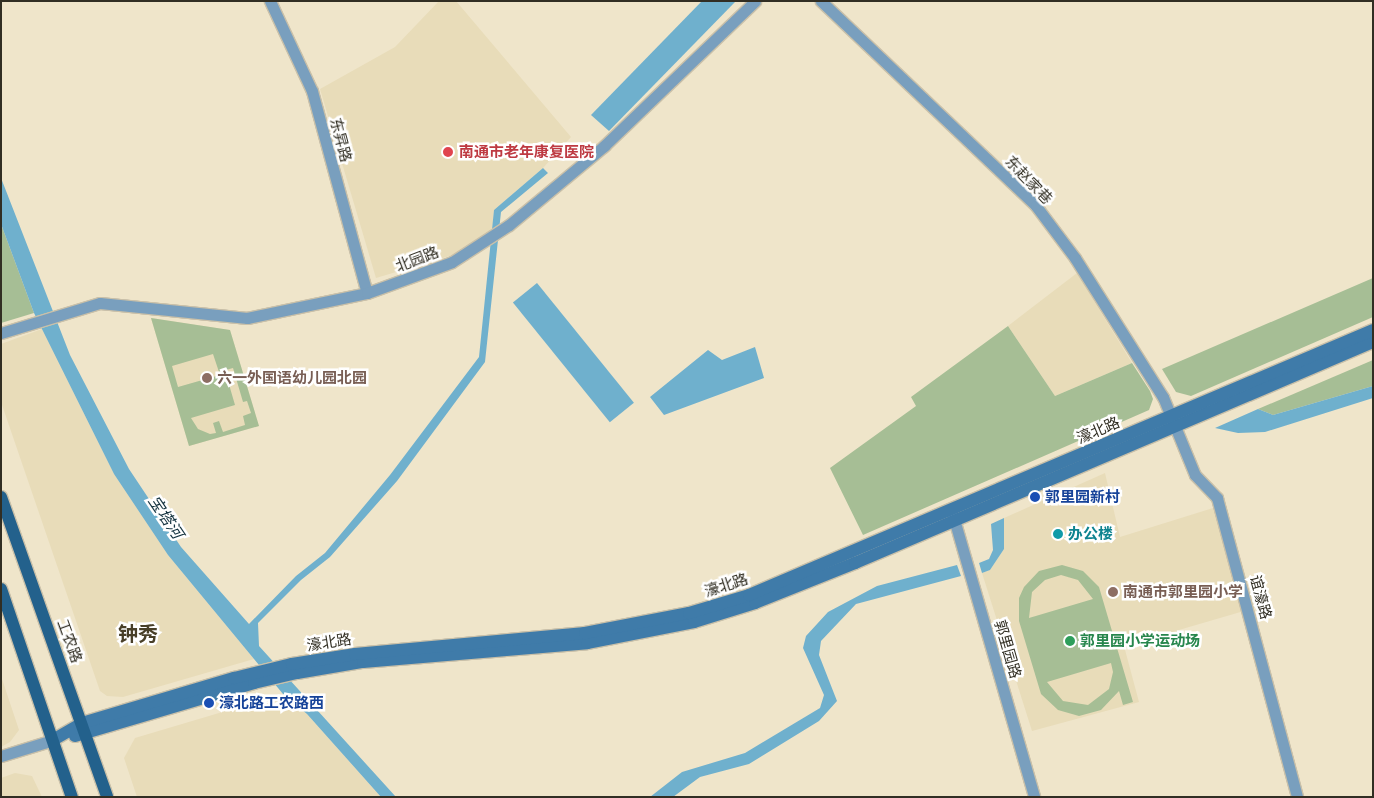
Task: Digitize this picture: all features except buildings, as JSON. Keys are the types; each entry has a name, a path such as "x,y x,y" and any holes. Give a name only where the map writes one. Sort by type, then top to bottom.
{"main road":[{"name":"工农路","path":"1,496 107,797"},
{"path":"1,589 72,797"}],"street":[{"name":"东昇路","path":"270,1 312,91 367,293"},
{"name":"北园路","path":"1,333 62,312 109,303 246,318 367,293 452,262 502,230 604,146 755,1"},
{"name":"东赵家巷","path":"821,1 1036,206 1074,258 1164,397 1174,420"},
{"name":"濠北路","path":"1,756 252,678 364,653 585,633 689,613 749,596 953,516 1174,420 1373,330"},
{"name":"濠北路","path":"1174,420 1373,342"},
{"name":"谊濠路","path":"1174,420 1195,475 1217,498 1297,797"},
{"name":"郭里园路","path":"953,516 1034,797"}],"shaded area":[{"name":"南通市老年康复医院","path":"439,1 456,1 571,137 543,168 494,210 492,233 453,255 376,278 320,89 395,47"},
{"path":"1077,273 1132,363 1055,396 1008,326"},
{"name":"六一外国语幼儿园北园","path":"151,318 230,330 259,426 189,446"},
{"path":"42,329 114,474 168,555 254,659 123,697 107,696 100,691 1,402 1,344"},
{"name":"南通市郭里园小学","path":"1105,473 1120,537 1213,508 1244,611 1124,646 1139,702 1032,731 982,573 990,570 1004,549 1004,518"},
{"path":"1,676 19,730 10,742 1,747"},
{"path":"283,694 307,714 381,797 137,797 124,758 135,738"},
{"path":"15,773 32,776 42,797 1,797 1,778"}],"green space":[{"path":"1,224 34,313 1,323"},
{"path":"1373,278 1373,317 1191,396 1176,392 1162,369"},
{"name":"六一外国语幼儿园北园","path":"151,318 230,330 259,426 189,446","holes":["213,354 219,372 233,368 243,402 247,401 251,413 243,416 245,425 223,432 219,421 213,423 216,433 210,434 198,429 191,418 235,405 228,381 222,382 220,375 178,387 172,366"]},
{"path":"1008,326 1055,396 1132,363 1153,399 1149,410 863,535 830,468 916,406 911,397"},
{"path":"1373,360 1373,386 1273,415 1258,409"},
{"path":"1062,565 1083,571 1099,587 1133,702 1123,705 1119,691 1101,710 1079,716 1058,710 1041,694 1019,621 1019,598 1024,587 1039,571","holes":["1061,575 1078,580 1093,599 1029,618 1032,592 1045,580","1111,663 1113,672 1109,689 1088,705 1063,701 1047,682"]}],"water":[{"path":"702,1 736,1 609,131 591,115"},
{"path":"543,168 548,173 501,212 485,362 397,481 330,557 301,580 258,623 259,646 396,797 381,797 307,714 283,694 168,555 114,474 34,313 1,224 1,178 70,355 129,469 181,547 249,624 296,576 325,553 390,475 479,357 494,210"},
{"path":"537,283 634,403 610,422 513,303"},
{"path":"755,347 764,378 664,415 650,397 708,350 722,360"},
{"path":"1373,386 1373,398 1265,432 1238,433 1215,428 1258,409 1273,415"},
{"path":"1004,518 1004,549 990,570 982,573 979,563 989,559 993,550 991,524"},
{"path":"957,565 961,576 856,604 821,641 819,655 837,701 819,721 749,764 700,777 673,797 650,797 682,772 745,753 820,708 824,695 803,648 806,636 828,612 877,586"}],"place":[{"name":"南通市老年康复医院","path":"448,152"},
{"name":"六一外国语幼儿园北园","path":"207,378"},
{"name":"郭里园新村","path":"1035,497"},
{"name":"办公楼","path":"1058,534"},
{"name":"南通市郭里园小学","path":"1113,592"},
{"name":"郭里园小学运动场","path":"1070,641"},
{"name":"濠北路工农路西","path":"209,703"}],"district":[{"name":"钟秀","path":"138,633"}],"water label":[{"name":"宝塔河","path":"166,517"}]}
